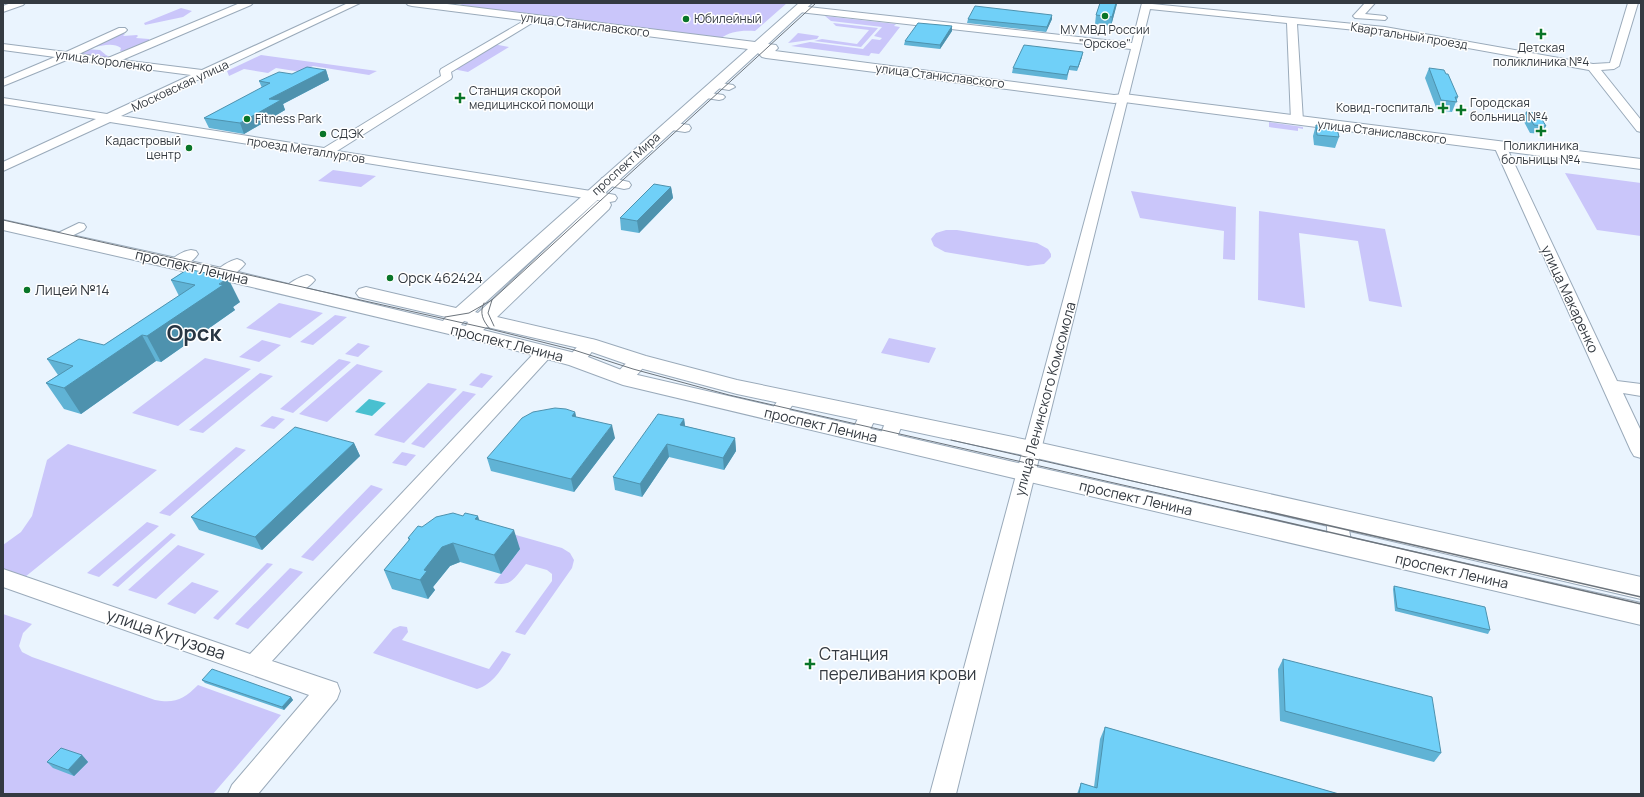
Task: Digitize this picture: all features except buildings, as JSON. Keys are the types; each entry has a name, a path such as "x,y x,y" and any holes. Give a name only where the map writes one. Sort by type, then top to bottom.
{"main road":[{"name":"улица Станиславского","path":"412,3 534,18 1114,99 1124,98 1641,164"},
{"name":"проспект Мира","path":"465,323 558,226 669,126 717,91 765,50 810,7"},
{"name":"проспект Мира","path":"465,323 577,230 685,128 717,91"},
{"name":"проспект Ленина","path":"3,210 78,227 184,259"},
{"name":"проспект Ленина","path":"3,225 59,238 184,259 465,323 582,352 639,361 732,394"},
{"name":"проспект Ленина","path":"465,323 545,352 582,352 623,378 732,394 891,430 1032,449 1641,588"},
{"name":"проспект Ленина","path":"891,430 1026,473 1641,614"}],"street":[{"path":"3,9 20,3"},
{"path":"110,61 248,3"},
{"name":"Московская улица","path":"3,166 110,118 355,3"},
{"path":"1370,3 1358,16 1393,19 1385,30"},
{"name":"Квартальный проезд","path":"1147,4 1385,30 1593,67 1614,66 1632,3"},
{"name":"улица Ленинского Комсомола","path":"943,794 1124,98 1147,4"},
{"path":"810,7 1136,47"},
{"path":"325,153 447,77 445,71 534,18"},
{"path":"1292,21 1297,121"},
{"path":"3,83 68,56 122,30"},
{"name":"улица Короленко","path":"3,47 205,74"},
{"path":"1593,67 1641,128"},
{"name":"проезд Металлургов","path":"3,101 610,198"},
{"path":"669,126 685,128"},
{"name":"улица Макаренко","path":"1500,146 1641,452"},
{"path":"607,182 624,185"},
{"path":"558,226 577,230"},
{"path":"59,238 78,227"},
{"path":"254,665 545,352"},
{"path":"623,378 639,361"},
{"path":"1610,385 1641,390"},
{"path":"1337,519 1341,546"},
{"name":"улица Кутузова","path":"3,578 328,691 241,794"}],"shaded area":[{"name":"Юбилейный","path":"464,3 787,3 755,31 736,32 728,34 720,39 460,5"},
{"path":"181,8 192,11 183,17 145,25 144,23"},
{"path":"825,16 896,24 894,26 900,27 879,54 871,53 869,56 791,46 810,42 863,49 872,39 880,40 882,38 874,36 882,27 831,21"},
{"path":"833,23 878,28 861,47 814,41 822,39 857,44 869,30 836,26"},
{"path":"123,33 125,34 123,36 137,35 138,36 136,38 149,39 149,42 125,52 120,51 121,48 115,45 93,47"},
{"path":"798,33 819,36 817,39 788,43"},
{"path":"493,44 509,47 468,72 453,69"},
{"path":"85,49 100,50 112,58 74,55"},
{"path":"261,55 377,71 369,75 313,66 301,72 276,68 268,73 244,69 229,76 227,71"},
{"path":"1269,122 1303,127 1303,129 1298,128 1298,131 1269,127"},
{"path":"333,170 376,176 361,187 318,181"},
{"path":"1565,173 1641,183 1641,236 1597,230"},
{"path":"1131,191 1236,207 1235,260 1223,259 1224,231 1140,218"},
{"path":"1259,211 1385,229 1402,307 1369,301 1358,241 1299,233 1305,308 1258,300"},
{"path":"946,230 957,230 1037,243 1048,249 1051,257 1044,264 1028,266 945,252 934,246 931,239 936,233"},
{"path":"279,303 323,313 290,338 246,328"},
{"path":"335,315 347,317 313,345 300,342"},
{"path":"889,338 936,348 929,363 881,353"},
{"path":"262,340 281,345 259,362 239,357"},
{"path":"358,343 370,346 358,357 345,354"},
{"path":"205,358 251,369 178,426 132,413"},
{"path":"339,359 351,362 293,413 280,409"},
{"path":"357,364 383,371 327,422 299,414"},
{"path":"260,373 273,376 203,433 189,430"},
{"path":"481,373 493,376 482,388 469,385"},
{"path":"428,383 457,389 404,443 374,435"},
{"path":"463,391 476,394 424,448 411,444"},
{"path":"272,416 285,419 274,429 260,426"},
{"path":"68,444 157,470 25,577 3,570 3,545 21,532 32,516 47,460"},
{"path":"236,447 246,450 170,516 159,513"},
{"path":"402,452 416,455 406,466 392,463"},
{"path":"371,485 383,489 313,561 301,557"},
{"path":"147,522 159,526 99,577 87,573"},
{"path":"498,530 562,548 570,553 574,560 572,568 525,635 515,632 552,581 552,574 547,570 526,564 513,580 505,584 494,583 520,549 490,541"},
{"path":"171,533 176,535 118,587 112,585"},
{"path":"178,545 205,554 156,599 128,590"},
{"path":"267,563 273,564 218,620 213,618"},
{"path":"290,568 303,572 248,629 235,624"},
{"path":"192,582 219,591 195,614 167,604"},
{"path":"3,614 32,624 23,633 19,646 22,652 32,657 155,700 174,701 184,697 198,685 281,715 213,794 3,794"},
{"path":"400,626 407,627 408,632 402,640 489,669 502,651 511,654 501,670 493,679 483,687 477,689 373,653 393,629"}],"water":[{"path":"369,399 386,403 372,416 355,412"}],"tram line":[{"path":"492,300 816,3"},
{"path":"3,220 490,329"},
{"path":"484,305 492,300"},
{"path":"492,300 488,313 494,326"},
{"path":"445,317 469,313 484,305"},
{"path":"484,305 482,317 490,329"},
{"path":"490,329 574,350 633,369 729,395 1241,512"},
{"path":"951,440 1269,512"},
{"path":"1237,511 1641,604"},
{"path":"1265,511 1641,597"}],"place":[{"name":"МУ МВД России \"Орское\"","path":"1105,16"},
{"name":"Юбилейный","path":"686,19"},
{"name":"Детская поликлиника №4","path":"1541,34"},
{"name":"Станция скорой медицинской помощи","path":"460,98"},
{"name":"Ковид-госпиталь","path":"1443,108"},
{"name":"Городская больница №4","path":"1461,110"},
{"name":"Fitness Park","path":"247,119"},
{"name":"Поликлиника больницы №4","path":"1541,131"},
{"name":"СДЭК","path":"323,134"},
{"name":"Кадастровый центр","path":"189,148"},
{"name":"Орск 462424","path":"390,278"},
{"name":"Лицей №14","path":"27,290"},
{"name":"Станция переливания крови","path":"810,664"}],"district":[{"name":"Орск","path":"194,333"}]}
